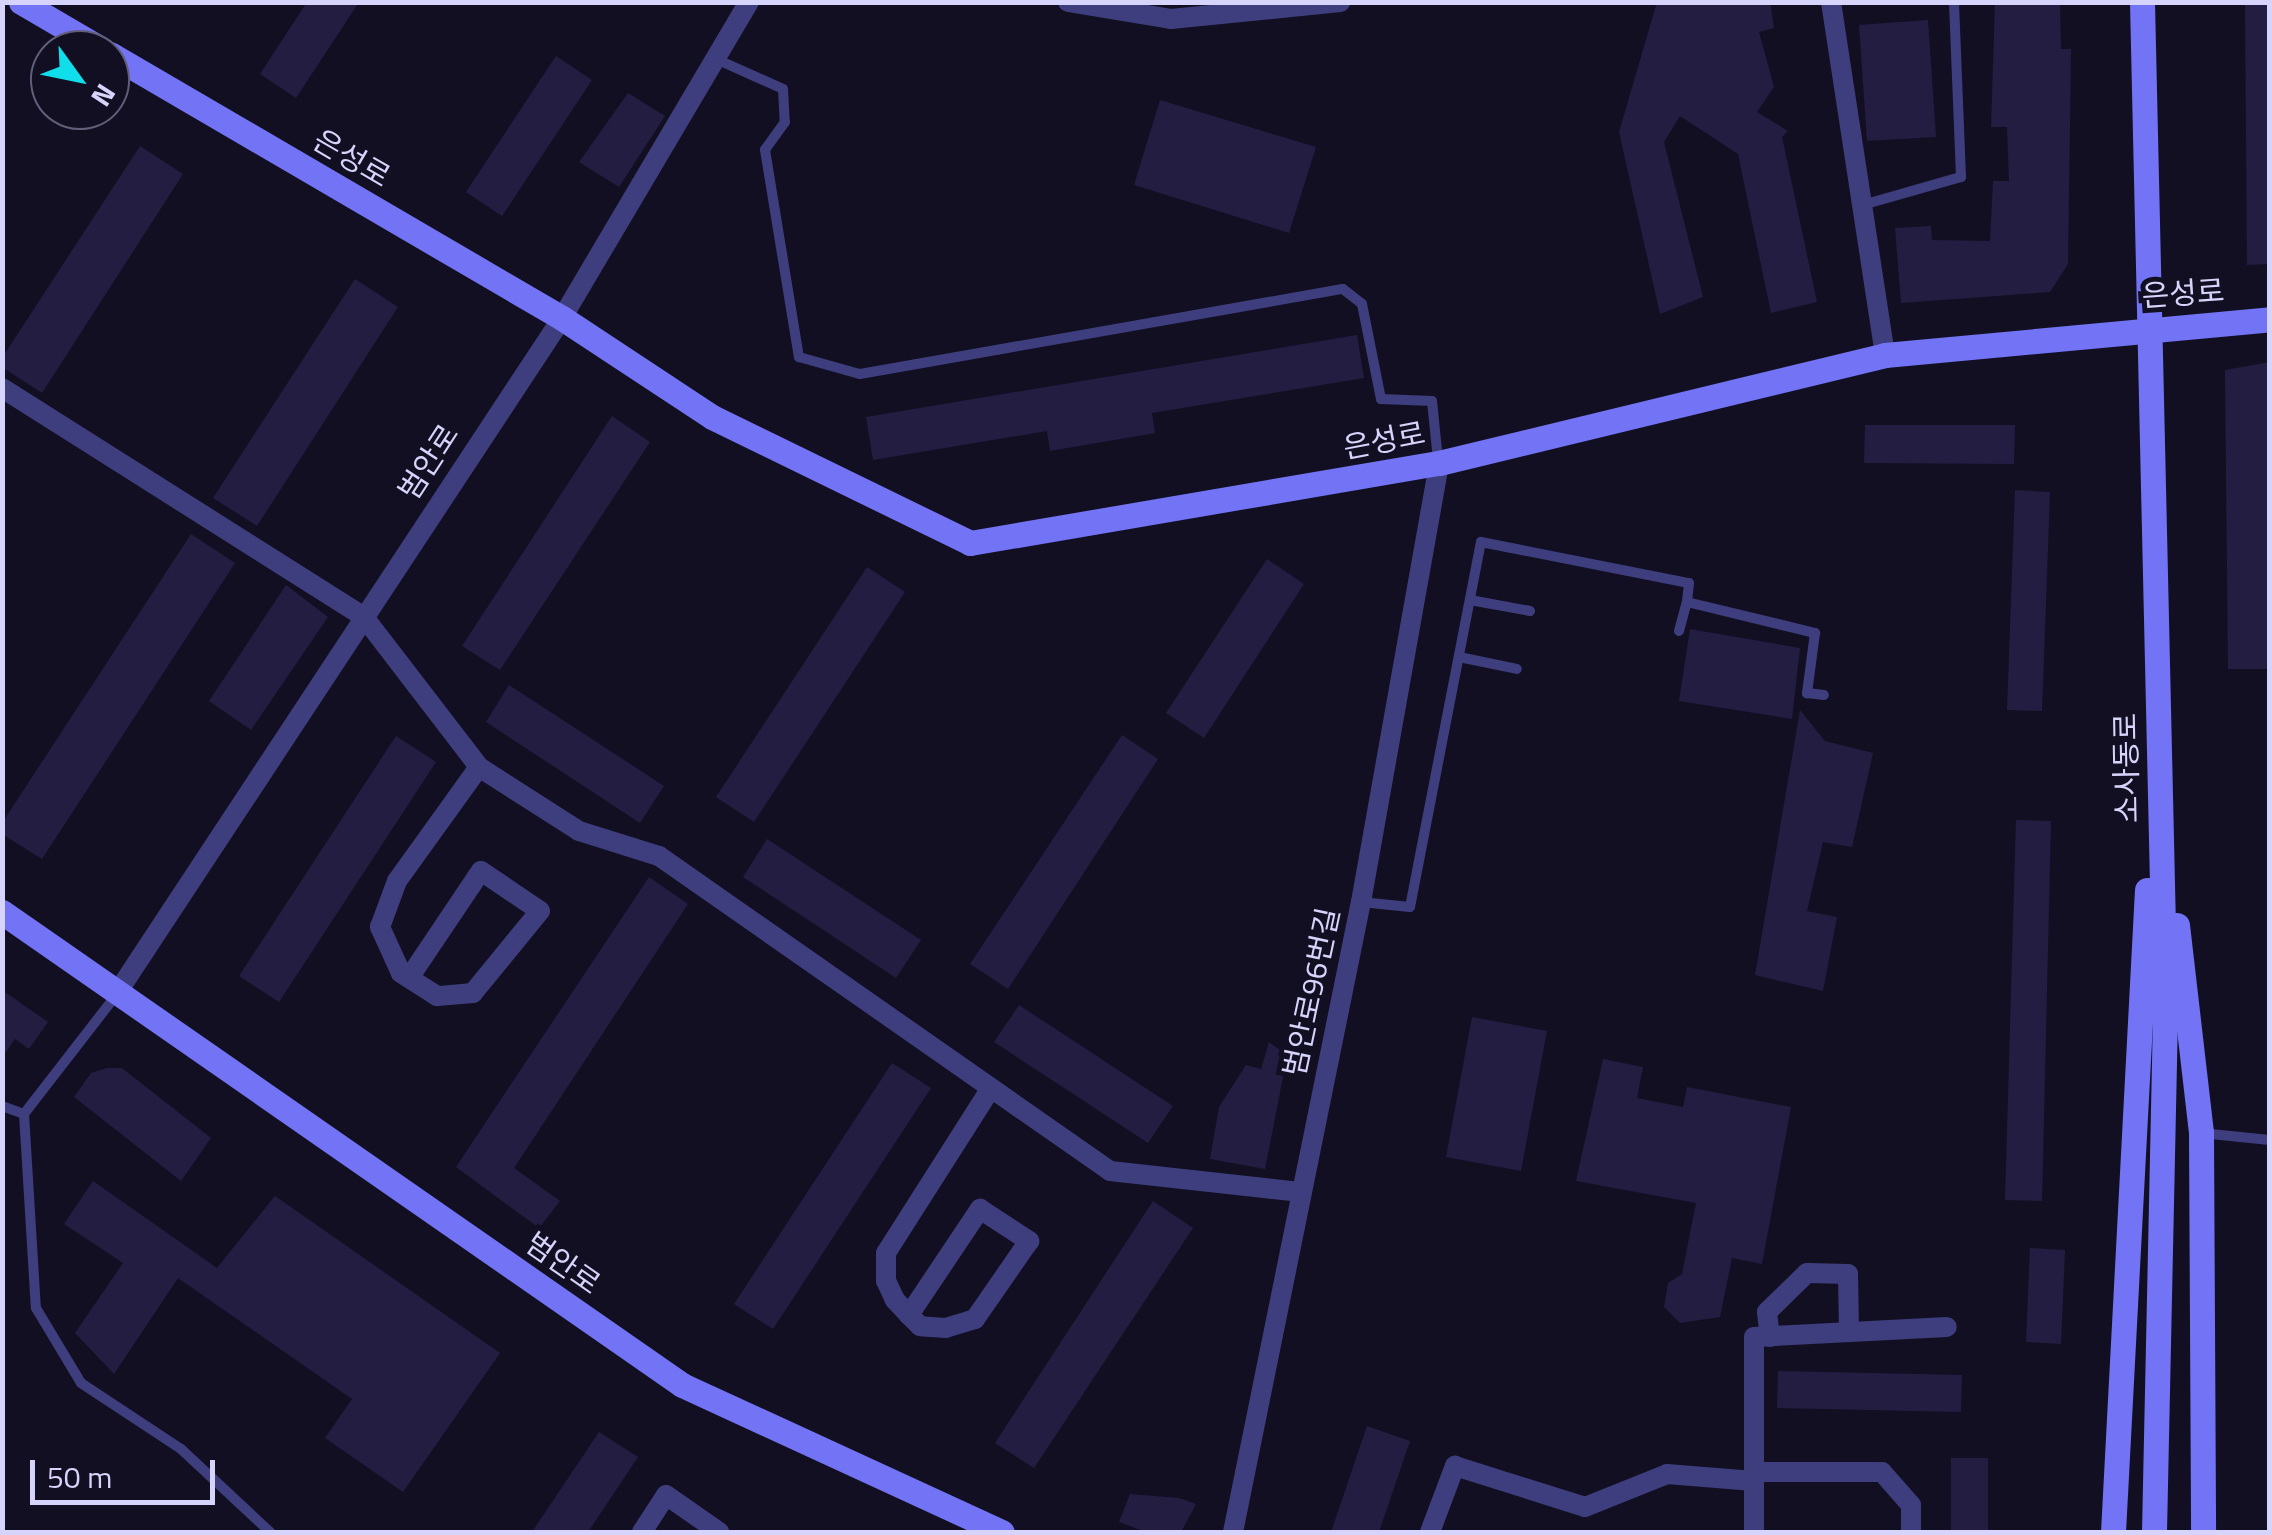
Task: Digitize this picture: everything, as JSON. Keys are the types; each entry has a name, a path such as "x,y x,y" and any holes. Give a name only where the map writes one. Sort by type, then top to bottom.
{"street":[{"path":"22,2 69,30"},
{"path":"562,318 749,2"},
{"path":"1068,2 1171,19 1340,2"},
{"path":"1831,2 1866,204 1885,355"},
{"name":"소사동로","path":"2142,2 2165,1015 2154,1532"},
{"name":"은성로","path":"130,66 562,318 750,439 970,543 1438,463 1885,355 2152,327 2270,319"},
{"name":"범안로","path":"117,993 562,318"},
{"path":"2,388 364,617 479,768 579,831 659,856 1110,1171 1299,1192"},
{"name":"범안로96번길","path":"1233,1532 1299,1192 1361,902 1438,463"},
{"path":"2158,761 2201,1133 2203,1532"},
{"path":"2113,1532 2158,761"},
{"path":"409,978 481,871 540,911 474,993 437,996 409,978 380,927 397,881 479,768"},
{"name":"범안로","path":"2,912 682,1385 1002,1532"},
{"path":"909,1315 980,1209 1030,1241 975,1319 933,1327 909,1315 886,1280 886,1253 990,1090"},
{"path":"1770,1336 1767,1312 1806,1273 1848,1274 1849,1332"},
{"path":"1754,1532 1754,1338 1947,1327"},
{"path":"1430,1532 1456,1466 1585,1507 1667,1474 1882,1472 1911,1504 1911,1532"},
{"path":"642,1532 666,1495 719,1532"}],"lane":[{"path":"1866,204 1962,177 1954,2"},
{"path":"716,59 784,89 786,122 765,150 798,357 860,374 1343,289 1362,304 1381,399 1432,401 1438,463"},
{"path":"1361,902 1410,907 1481,542 1690,583 1679,631"},
{"path":"1470,600 1530,612"},
{"path":"1687,602 1815,633 1807,693 1824,695"},
{"path":"1459,657 1517,669"},
{"path":"117,993 24,1114 28,1277 54,1343 81,1383 181,1449 270,1532"},
{"path":"2,1106 24,1114"},
{"path":"2201,1133 2270,1140"}],"building":[{"path":"307,2 359,2 296,98 260,74"},
{"path":"1657,2 1770,2 1774,28 1759,32 1774,87 1757,112 1788,131 1782,137 1817,302 1771,313 1738,154 1680,116 1664,142 1703,297 1660,314 1619,132"},
{"path":"1995,2 2060,2 2061,49 2071,49 2068,264 2050,292 1901,303 1895,228 1931,226 1932,240 1990,241 1993,181 2009,181 2007,127 1991,127"},
{"path":"2245,2 2270,2 2270,264 2247,265"},
{"path":"1928,20 1936,137 1867,141 1859,25"},
{"path":"556,56 592,80 502,216 466,192"},
{"path":"628,93 665,116 619,187 579,162"},
{"path":"1160,100 1316,147 1289,233 1134,185"},
{"path":"140,146 183,174 42,393 2,367 2,358"},
{"path":"355,279 398,307 257,526 213,498"},
{"path":"1357,335 1364,378 1152,413 1155,433 1050,451 1047,431 873,460 866,417"},
{"path":"2270,362 2267,669 2228,669 2225,370"},
{"path":"612,416 650,442 500,670 462,646"},
{"path":"1865,425 2015,425 2014,464 1864,463"},
{"path":"2015,490 2050,492 2042,711 2007,710"},
{"path":"191,534 235,563 42,859 2,834 2,823"},
{"path":"1267,559 1304,584 1204,738 1166,713"},
{"path":"867,567 905,592 754,822 716,797"},
{"path":"286,585 328,617 251,730 209,701"},
{"path":"1690,629 1800,648 1792,719 1679,701"},
{"path":"509,685 664,786 640,823 486,722"},
{"path":"1800,710 1825,741 1873,753 1852,847 1823,842 1807,911 1837,917 1823,991 1755,975"},
{"path":"1122,735 1158,759 1008,989 970,964"},
{"path":"396,736 436,762 279,1002 239,976"},
{"path":"2016,820 2051,821 2042,1201 2005,1200"},
{"path":"767,839 921,940 896,978 743,877"},
{"path":"649,877 688,904 514,1168 560,1201 539,1228 456,1167"},
{"path":"2,990 48,1022 29,1049 15,1039 2,1058"},
{"path":"1019,1005 1173,1106 1148,1143 994,1042"},
{"path":"1472,1017 1547,1031 1521,1171 1446,1157"},
{"path":"1269,1042 1283,1052 1284,1072 1265,1169 1210,1159 1219,1107 1246,1065 1261,1069"},
{"path":"1603,1059 1643,1067 1637,1098 1683,1107 1687,1087 1791,1107 1762,1264 1732,1258 1720,1317 1680,1323 1664,1307 1668,1283 1682,1274 1696,1203 1576,1181"},
{"path":"892,1063 931,1088 773,1329 734,1304"},
{"path":"122,1068 211,1138 181,1181 74,1097 91,1073"},
{"path":"93,1181 217,1268 275,1196 500,1353 403,1492 325,1438 352,1399 178,1278 114,1374 75,1333 123,1263 64,1224"},
{"path":"1153,1201 1193,1228 1034,1468 995,1443"},
{"path":"2030,1248 2065,1250 2061,1344 2026,1342"},
{"path":"1778,1371 1962,1375 1961,1412 1777,1408"},
{"path":"1367,1426 1410,1441 1379,1532 1331,1532"},
{"path":"599,1432 638,1457 588,1532 532,1532"},
{"path":"1951,1458 1988,1458 1988,1532 1951,1532"},
{"path":"1130,1494 1179,1498 1196,1504 1181,1532 1146,1532 1119,1522"}]}
